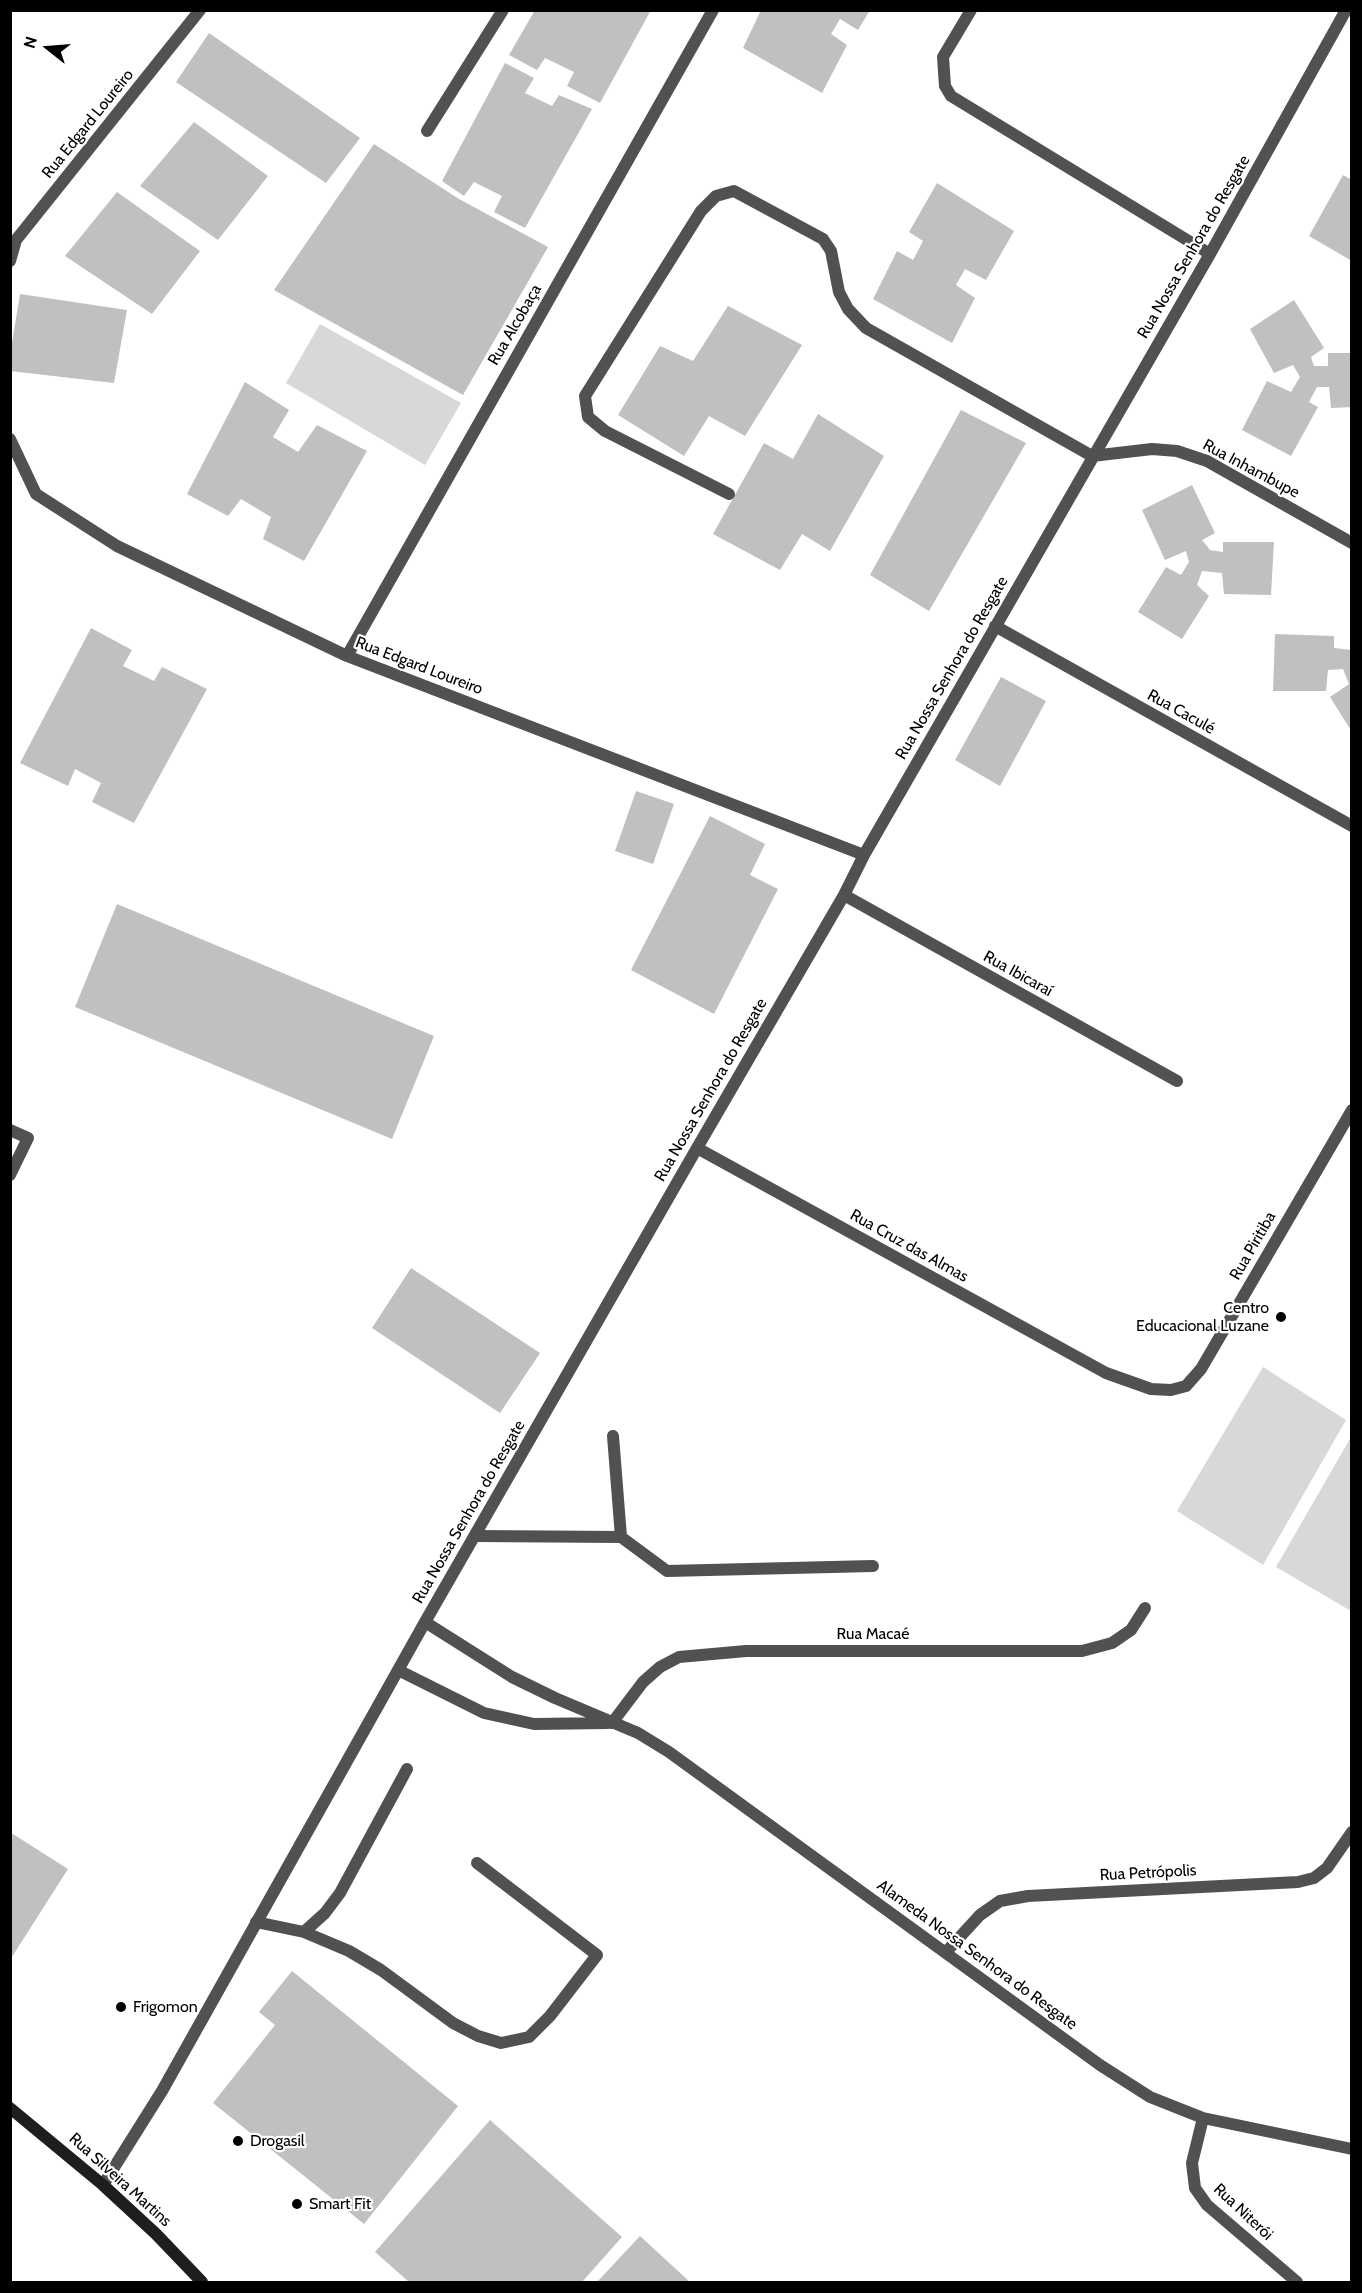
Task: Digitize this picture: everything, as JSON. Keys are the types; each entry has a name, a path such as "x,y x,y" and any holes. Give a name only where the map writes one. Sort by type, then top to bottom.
{"main road":[{"name":"Rua Silveira Martins","path":"10,2108 103,2185 156,2234 202,2283"}],"street":[{"name":"Rua Edgard Loureiro","path":"10,261 16,240 200,10"},
{"path":"427,131 503,10"},
{"name":"Rua Alcobaça","path":"347,656 713,10"},
{"path":"971,10 943,57 945,86 951,96 1210,254"},
{"path":"1345,11 1352,15"},
{"name":"Rua Nossa Senhora do Resgate","path":"103,2185 162,2091 425,1622 844,895 864,855 1210,254 1345,11"},
{"path":"729,494 605,431 588,417 585,396 701,211 716,196 734,191 823,239 831,251 839,292 848,309 866,328 1092,456"},
{"name":"Rua Edgard Loureiro","path":"10,439 36,495 117,546 347,656 864,855"},
{"name":"Rua Inhambupe","path":"1092,456 1152,449 1177,451 1207,461 1352,543"},
{"name":"Rua Caculé","path":"995,626 1352,826"},
{"name":"Rua Ibicaraí","path":"844,895 1177,1081"},
{"name":"Rua Piritiba","path":"1106,1373 1151,1389 1171,1390 1186,1386 1201,1369 1352,1110"},
{"path":"10,1130 28,1138 10,1175"},
{"name":"Rua Cruz das Almas","path":"697,1148 1106,1373"},
{"path":"613,1436 621,1537"},
{"path":"474,1536 621,1537 667,1571 873,1566"},
{"name":"Rua Macaé","path":"612,1723 643,1682 660,1667 679,1657 746,1651 1082,1651 1112,1643 1131,1630 1145,1608"},
{"name":"Alameda Nossa Senhora do Resgate","path":"425,1622 512,1677 638,1733 669,1752 1150,2097 1203,2118 1352,2149"},
{"name":"Alameda Nossa Senhora do Resgate","path":"398,1670 484,1713 534,1724 612,1723"},
{"path":"304,1932 325,1913 340,1893 407,1769"},
{"name":"Rua Petrópolis","path":"946,1952 980,1915 1000,1901 1028,1896 1298,1882 1314,1878 1327,1868 1352,1832"},
{"path":"256,1922 304,1932 349,1951 381,1970 453,2023 478,2036 501,2043 529,2037 550,2016 597,1954 477,1863"},
{"name":"Rua Niterói","path":"1203,2118 1192,2163 1195,2188 1207,2205 1297,2283"}],"shaded area":[{"path":"320,324 461,403 425,465 286,383"},
{"path":"1263,1367 1346,1420 1263,1565 1177,1511"},
{"path":"1351,1437 1351,1611 1276,1567"}],"building":[{"path":"535,10 651,10 600,103 567,86 574,72 545,58 537,70 509,55"},
{"path":"761,10 870,10 858,30 840,19 831,34 847,45 822,93 743,48"},
{"path":"209,33 360,138 326,183 176,82"},
{"path":"505,63 534,78 525,93 552,106 559,95 592,109 525,228 494,212 502,196 474,182 464,196 442,181"},
{"path":"194,122 268,176 218,240 140,186"},
{"path":"374,144 459,199 548,247 463,395 274,290"},
{"path":"1343,175 1352,180 1352,261 1309,236"},
{"path":"937,183 1014,231 986,280 965,269 956,285 975,298 952,343 873,299 897,251 913,260 923,241 909,232"},
{"path":"117,192 200,251 152,314 65,256"},
{"path":"20,294 127,310 114,383 10,371 10,355"},
{"path":"1294,300 1324,348 1311,357 1314,366 1328,366 1328,353 1352,353 1352,407 1331,408 1329,387 1317,387 1309,402 1318,407 1291,456 1242,430 1267,381 1291,392 1300,377 1293,365 1274,373 1250,329"},
{"path":"728,306 802,345 745,436 709,416 684,456 618,415 660,346 693,361"},
{"path":"245,382 289,410 273,437 298,452 317,425 367,451 304,561 263,539 271,517 241,499 228,516 187,494"},
{"path":"961,410 1026,443 929,611 870,575"},
{"path":"818,414 884,456 830,551 802,534 780,570 713,534 764,443 793,459"},
{"path":"1192,485 1215,533 1202,540 1210,550 1223,552 1223,542 1274,542 1271,595 1224,594 1222,573 1202,571 1197,585 1209,596 1182,639 1138,612 1166,567 1181,575 1189,562 1186,551 1165,560 1142,510"},
{"path":"91,628 132,650 123,666 154,681 162,667 207,689 134,823 92,802 101,783 75,769 68,786 20,763"},
{"path":"1275,634 1334,636 1334,648 1352,650 1352,732 1330,697 1349,684 1343,669 1328,670 1326,691 1273,691"},
{"path":"1001,677 1046,701 1000,786 955,760"},
{"path":"636,791 674,804 653,864 615,851"},
{"path":"710,816 765,844 750,875 778,889 714,1014 631,970"},
{"path":"117,904 434,1036 392,1139 75,1007"},
{"path":"411,1268 540,1353 500,1413 372,1328"},
{"path":"13,1834 68,1869 10,1960 10,1837"},
{"path":"292,1971 458,2106 364,2224 213,2103 275,2025 259,2012"},
{"path":"490,2120 622,2237 582,2282 409,2282 375,2252"},
{"path":"640,2236 690,2282 597,2282"}],"place":[{"name":"Centro Educacional Luzane","path":"1281,1317"},
{"name":"Frigomon","path":"121,2007"},
{"name":"Drogasil","path":"238,2141"},
{"name":"Smart Fit","path":"297,2204"}]}
